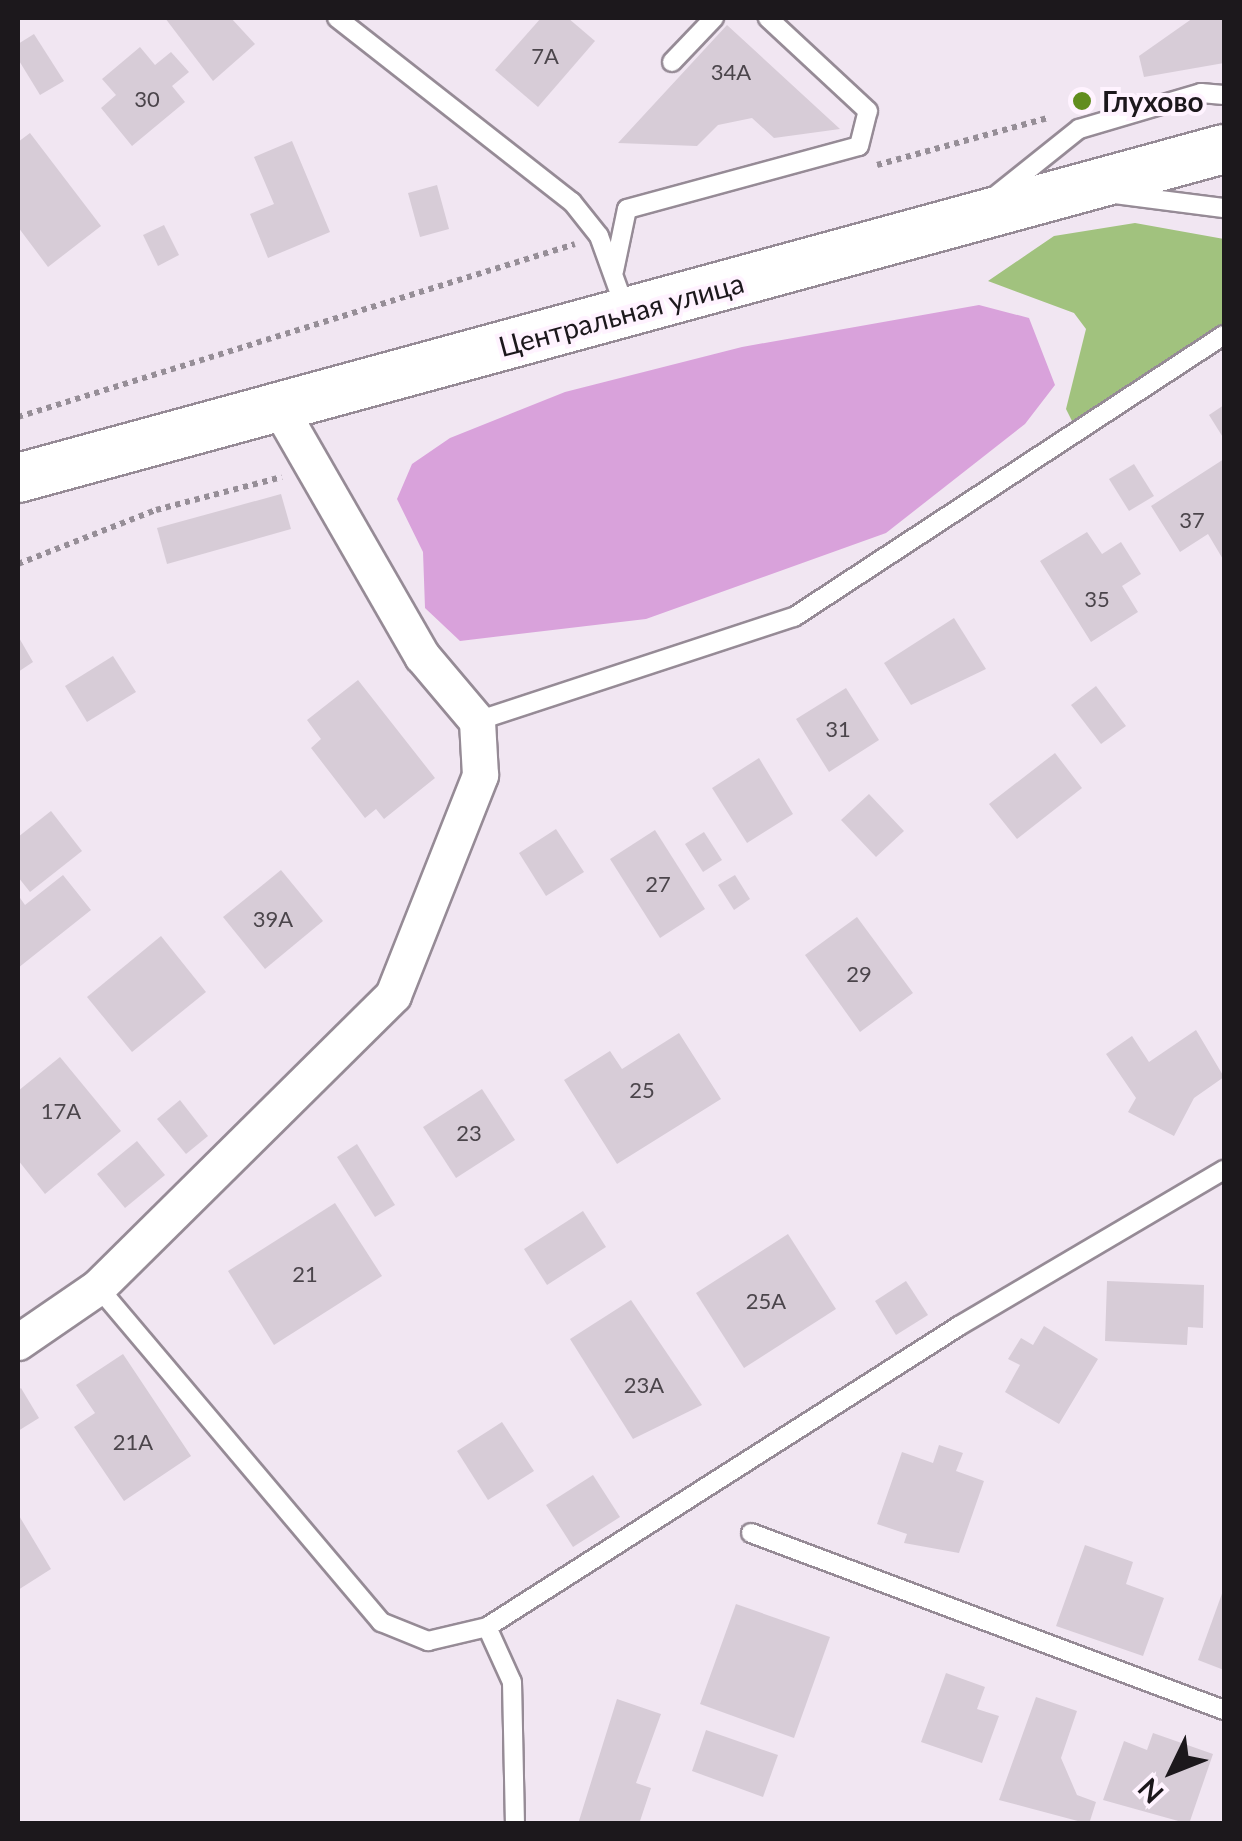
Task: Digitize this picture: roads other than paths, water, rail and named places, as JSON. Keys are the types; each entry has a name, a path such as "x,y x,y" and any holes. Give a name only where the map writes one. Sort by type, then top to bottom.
{"main road":[{"name":"Центральная улица","path":"18,478 277,404 620,292 966,220 1224,149"}],"street":[{"path":"18,1342 98,1287 392,994 480,775 477,721 422,656 277,404"}],"lane":[{"path":"337,18 572,202 620,292"},
{"path":"672,62 714,18"},
{"path":"620,292 627,208 858,146 868,110 768,18"},
{"path":"966,220 1079,129 1201,93 1224,95"},
{"path":"1078,189 1224,208"},
{"path":"477,721 794,618 1224,334"},
{"path":"98,1287 381,1622 428,1641 486,1627 959,1326 1224,1170"},
{"path":"752,1533 1224,1710"},
{"path":"486,1627 512,1682 515,1824"}],"place":[{"name":"Глухово","path":"1082,101"}]}
